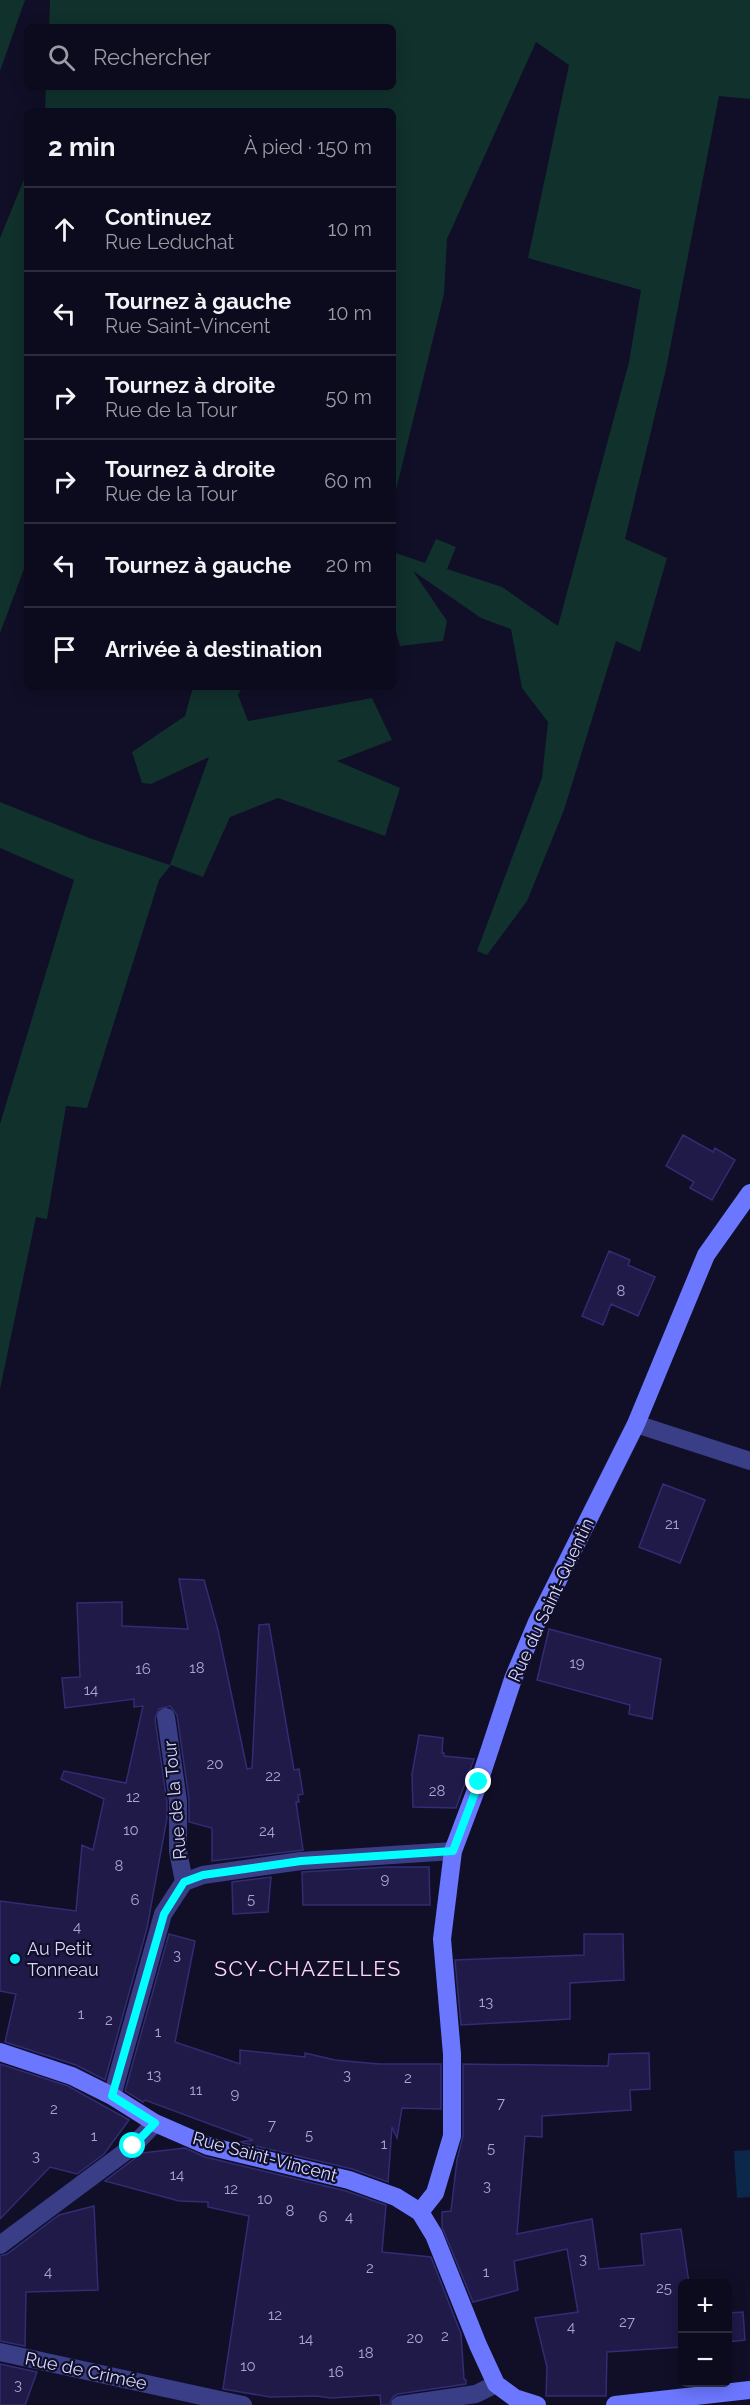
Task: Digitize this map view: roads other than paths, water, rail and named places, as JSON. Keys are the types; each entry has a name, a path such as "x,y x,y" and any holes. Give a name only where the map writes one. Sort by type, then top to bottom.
{"street":[{"name":"Rue du Saint-Quentin","path":"420,2212 435,2193 452,2136 452,2054 442,1939 453,1851 479,1782 513,1678 533,1631 636,1424 706,1256 750,1193"},
{"path":"636,1424 750,1461"},
{"name":"Rue de la Tour","path":"166,1718 178,1801 178,1851 184,1882"},
{"name":"Rue de la Tour","path":"112,2096 164,1914 184,1882 203,1875 301,1861 453,1851"},
{"name":"Rue Saint-Vincent","path":"0,2052 72,2076 112,2096 155,2123 207,2146 349,2180 396,2197 420,2212"},
{"path":"0,2244 133,2146 155,2123"},
{"path":"420,2212 434,2235 496,2384 515,2398 537,2405"},
{"name":"Rue de Crimée","path":"0,2352 243,2405"},
{"path":"400,2405 476,2394 496,2384"},
{"path":"615,2405 750,2390"}],"water":[{"path":"750,2150 750,2197 737,2198 734,2151"}],"place":[{"name":"Au Petit Tonneau","path":"15,1959"}],"district":[{"name":"SCY-CHAZELLES","path":"308,1969"}]}
